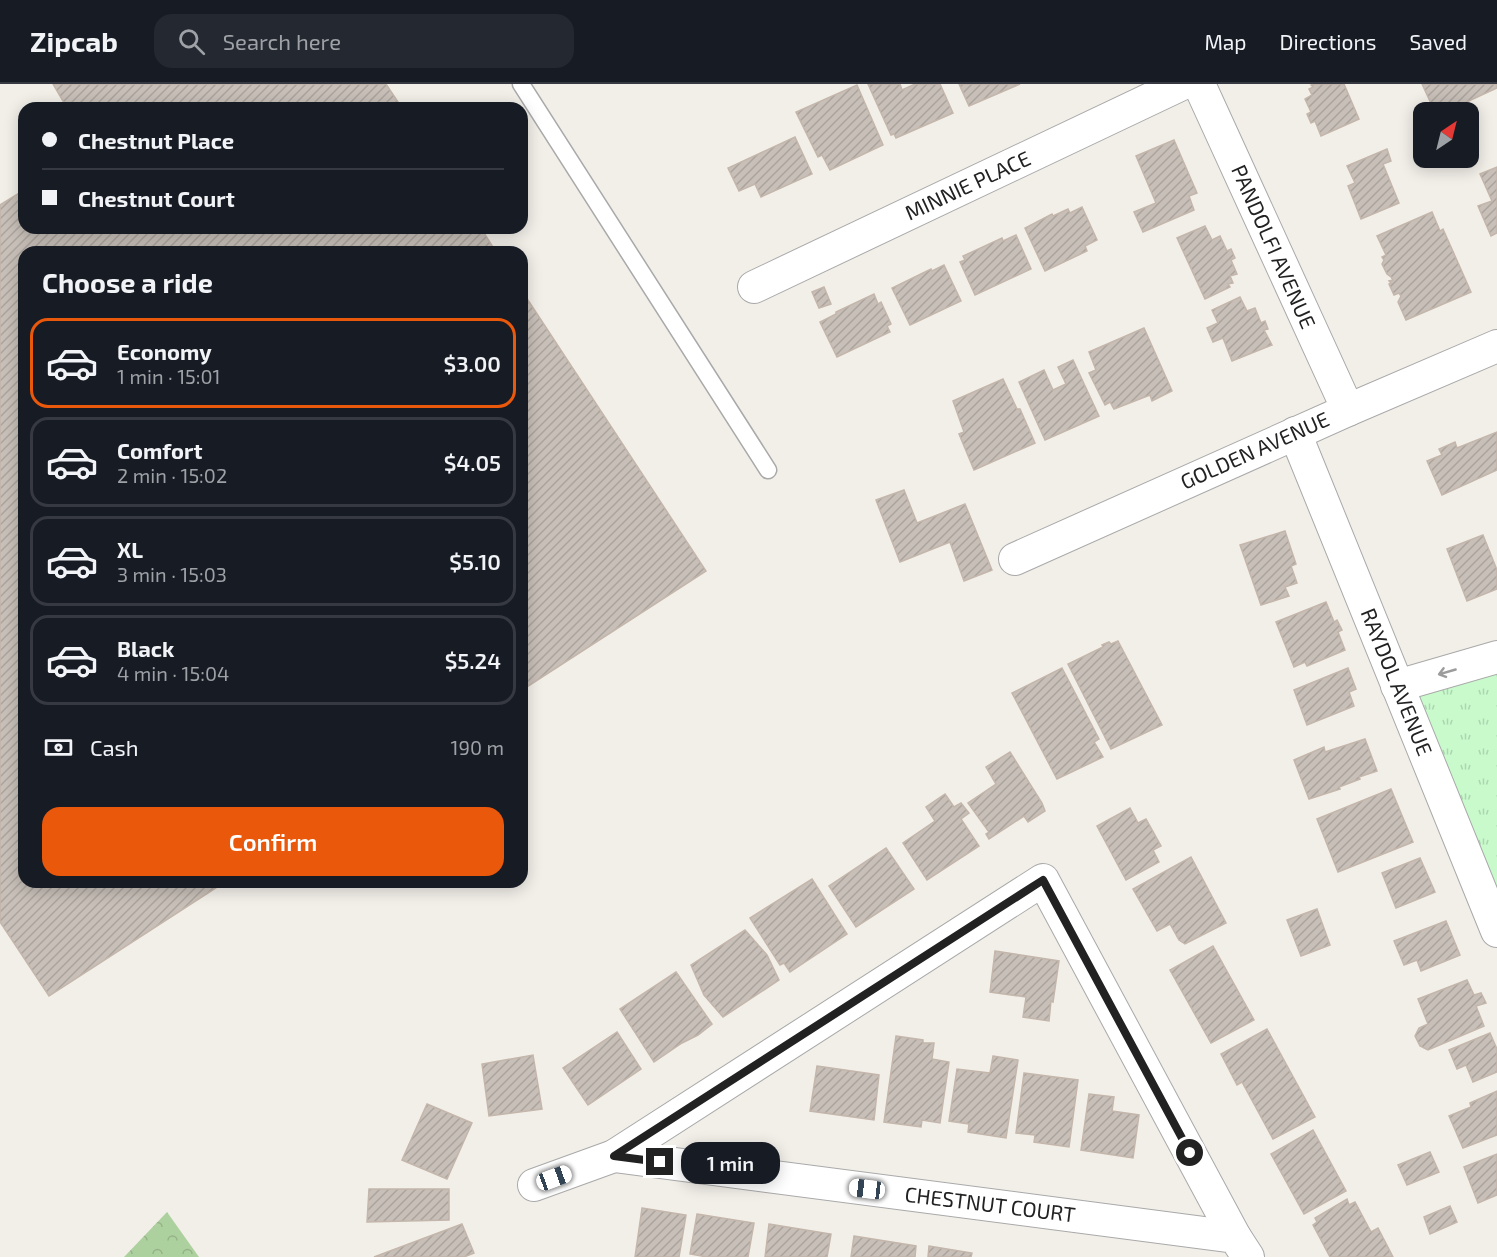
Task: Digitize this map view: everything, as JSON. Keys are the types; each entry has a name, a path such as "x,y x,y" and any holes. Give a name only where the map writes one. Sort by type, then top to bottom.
{"street":[{"name":"MINNIE PLACE","path":"754,287 1182,84"},
{"name":"PANDOLFI AVENUE","path":"1199,84 1348,410"},
{"name":"GOLDEN AVENUE","path":"1015,559 1295,433 1497,346"},
{"name":"RAYDOL AVENUE","path":"1295,433 1497,931"},
{"path":"1397,686 1497,657"},
{"path":"534,1185 614,1156 1043,880 1241,1247"},
{"name":"CHESTNUT COURT","path":"614,1156 1241,1247"}],"lane":[{"path":"521,84 768,470"}],"green space":[{"path":"1497,664 1497,899 1411,690"},
{"path":"167,1212 199,1257 124,1257"}],"building":[{"path":"53,84 386,84 398,102 64,102"},
{"path":"868,84 900,84 902,90 915,84 940,84 953,113 896,138 894,134 891,135"},
{"path":"959,84 1020,84 969,106"},
{"path":"1314,84 1344,84 1359,119 1321,136 1315,121 1311,123 1307,114 1311,112 1305,99 1312,95 1309,89"},
{"path":"1422,84 1497,84 1497,88 1467,102 1430,102"},
{"path":"857,85 883,145 830,170 822,155 818,157 796,112"},
{"path":"795,137 812,174 761,197 755,184 739,191 728,168"},
{"path":"1174,140 1197,193 1189,196 1194,210 1143,232 1134,212 1156,203 1136,156"},
{"path":"1387,149 1391,161 1383,164 1399,203 1361,219 1348,186 1355,183 1347,166"},
{"path":"1497,167 1497,233 1491,236 1478,206 1492,201 1480,174"},
{"path":"18,194 18,234 485,234 492,246 18,246 18,888 216,888 49,996 0,922 0,205"},
{"path":"1082,207 1097,240 1085,246 1087,251 1045,271 1025,228 1052,214 1053,216 1068,209 1070,213"},
{"path":"1432,212 1440,231 1443,229 1471,292 1406,320 1398,302 1401,296 1399,293 1394,295 1389,284 1391,283 1389,281 1393,280 1382,264 1384,260 1382,257 1386,255 1377,236"},
{"path":"1205,226 1212,240 1220,236 1227,251 1231,249 1235,258 1231,260 1237,274 1230,276 1233,283 1228,284 1230,287 1205,299 1177,238"},
{"path":"1016,235 1031,269 975,295 960,262 965,260 963,256 1002,238 1003,241"},
{"path":"944,265 961,301 910,325 892,288"},
{"path":"824,287 831,304 819,308 812,292"},
{"path":"874,294 878,304 881,302 891,324 887,326 890,332 837,357 820,322"},
{"path":"1240,297 1247,311 1255,308 1261,323 1265,321 1268,329 1264,330 1272,345 1232,361 1223,338 1213,342 1207,328 1218,323 1212,310"},
{"path":"528,300 706,571 528,686"},
{"path":"1144,328 1172,391 1152,401 1150,395 1114,409 1110,402 1105,405 1089,373 1096,370 1089,352"},
{"path":"1073,360 1099,416 1045,440 1019,382 1044,370 1053,390 1066,384 1058,367"},
{"path":"1003,379 1035,443 974,470 959,434 964,432 953,401"},
{"path":"1497,432 1497,470 1442,495 1427,461 1442,455 1439,449 1455,442 1457,448"},
{"path":"904,490 917,523 965,504 992,570 964,581 950,542 900,562 876,500"},
{"path":"1285,531 1296,564 1291,566 1297,583 1285,587 1289,596 1261,605 1240,545"},
{"path":"1483,535 1497,570 1497,589 1467,601 1447,549"},
{"path":"1326,602 1334,622 1337,620 1342,630 1338,632 1345,650 1307,666 1305,662 1294,667 1276,622"},
{"path":"1118,641 1162,725 1111,749 1068,664 1103,647 1102,645"},
{"path":"1062,668 1099,739 1094,742 1103,757 1057,779 1012,693"},
{"path":"1348,668 1356,689 1349,692 1354,706 1307,725 1294,690"},
{"path":"1365,739 1377,771 1359,777 1360,779 1339,787 1340,789 1309,799 1294,760 1324,747 1325,752"},
{"path":"1010,752 1045,811 1028,822 1024,816 989,839 986,834 989,832 968,803 996,784 986,767"},
{"path":"1391,789 1413,842 1338,872 1317,819"},
{"path":"945,794 954,807 961,803 969,813 961,819 979,846 927,880 903,843 935,821 926,807"},
{"path":"1130,808 1138,823 1146,819 1161,846 1153,850 1159,862 1126,880 1097,826"},
{"path":"886,848 914,889 856,927 829,886"},
{"path":"1191,857 1226,923 1185,944 1179,940 1170,924 1157,931 1133,889"},
{"path":"1420,858 1435,892 1396,908 1382,873"},
{"path":"812,879 847,934 790,972 784,963 780,965 750,918"},
{"path":"1317,909 1330,945 1301,956 1287,920"},
{"path":"1446,921 1460,955 1421,971 1417,960 1404,965 1394,941"},
{"path":"745,930 767,955 779,980 723,1017 704,995 691,965"},
{"path":"1213,946 1254,1020 1211,1043 1170,970"},
{"path":"995,951 1059,961 1049,1021 1023,1017 1026,997 990,992"},
{"path":"676,972 712,1024 654,1062 620,1009"},
{"path":"1467,980 1474,995 1481,993 1486,1003 1476,1006 1484,1026 1428,1050 1420,1046 1415,1036 1419,1028 1428,1024 1418,999"},
{"path":"1267,1029 1315,1117 1273,1139 1242,1082 1237,1085 1221,1054"},
{"path":"617,1032 641,1069 588,1105 563,1068"},
{"path":"1490,1033 1497,1049 1497,1072 1473,1082 1466,1065 1457,1069 1449,1050"},
{"path":"896,1036 923,1040 923,1043 934,1043 932,1059 949,1062 940,1123 922,1120 921,1127 884,1122"},
{"path":"533,1055 542,1109 489,1116 482,1064"},
{"path":"993,1056 1018,1060 1006,1138 968,1132 969,1124 949,1121 957,1069 990,1073"},
{"path":"817,1066 879,1075 874,1120 810,1111"},
{"path":"1024,1073 1078,1080 1069,1147 1034,1142 1035,1135 1016,1133"},
{"path":"1497,1091 1497,1135 1463,1148 1449,1116 1471,1107 1470,1103"},
{"path":"1089,1094 1114,1097 1112,1111 1139,1115 1133,1158 1081,1150"},
{"path":"427,1104 472,1123 447,1179 402,1160"},
{"path":"1313,1130 1346,1191 1304,1214 1271,1154"},
{"path":"1430,1152 1439,1172 1407,1185 1398,1165"},
{"path":"1497,1154 1497,1195 1478,1203 1464,1167"},
{"path":"369,1189 449,1189 449,1220 367,1222"},
{"path":"1347,1199 1349,1205 1355,1202 1371,1232 1378,1228 1393,1257 1330,1257 1313,1225 1317,1222 1315,1218"},
{"path":"1450,1206 1457,1222 1430,1234 1424,1217"},
{"path":"642,1208 686,1215 679,1257 635,1257"},
{"path":"697,1214 754,1223 748,1257 707,1257 690,1254"},
{"path":"462,1224 474,1253 464,1257 374,1257"},
{"path":"769,1224 831,1234 827,1257 765,1257"},
{"path":"854,1236 916,1246 915,1257 851,1257"},
{"path":"929,1246 972,1253 971,1257 928,1257"}],"route":[{"path":"660,1162 614,1156 1043,880 1190,1153"}]}
